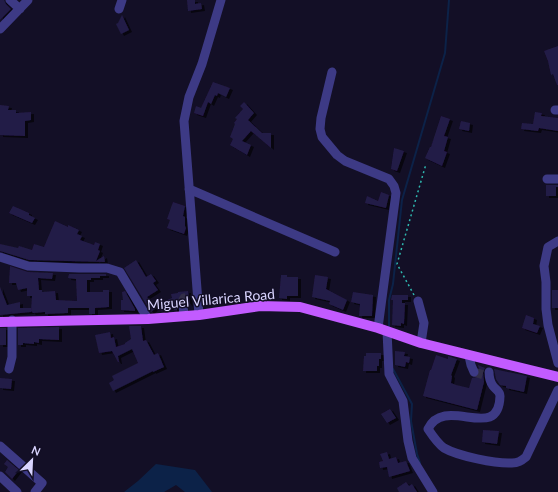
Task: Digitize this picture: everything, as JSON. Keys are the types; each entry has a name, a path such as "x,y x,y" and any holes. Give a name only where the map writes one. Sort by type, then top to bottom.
{"main road":[{"name":"Miguel Villarica Road","path":"0,322 12,320 148,318 199,315 260,306 300,307 382,329 421,343 469,356 488,369 558,377"}],"street":[{"path":"10,0 20,9"},
{"path":"0,29 28,0"},
{"path":"199,315 193,297 190,188 184,121 189,97 204,57 221,0"},
{"path":"332,72 321,118 320,129 322,137 336,155 345,161 389,179 394,186 396,193 382,329 389,374 403,401 408,441 412,458 433,492"},
{"path":"546,179 558,179"},
{"path":"190,188 335,252"},
{"path":"558,241 548,246 544,266 548,325 558,363"},
{"path":"0,257 28,266 107,268 120,272 148,318"},
{"path":"418,301 424,323 421,343"},
{"path":"183,305 184,316"},
{"path":"9,369 12,357 12,320"},
{"path":"469,356 474,372"},
{"path":"488,369 489,379 492,386 500,395 494,416 484,418 445,415 435,418 428,428 444,448 467,457 512,463 520,462 526,457 558,390"},
{"path":"0,446 42,483 35,492"},
{"path":"0,476 17,492"}],"path":[{"path":"418,301 397,264 426,164"}],"water":[{"path":"156,464 195,470 212,492 185,492 176,485 164,492 124,492"}],"building":[{"path":"0,0 4,0 11,9 0,20"},
{"path":"187,0 195,0 195,4 201,3 202,9 188,11"},
{"path":"122,15 129,30 121,34 116,24"},
{"path":"558,46 557,85 553,74 551,75 544,51"},
{"path":"213,82 230,88 226,97 218,93 217,96 215,95 211,104 208,102 203,116 194,113 196,106 201,108"},
{"path":"244,102 254,113 248,120 262,133 271,133 271,148 251,131 242,141 251,145 247,155 230,145 233,139 230,137 235,124 234,123 237,119 235,118 243,109 240,106"},
{"path":"0,105 9,106 8,110 16,110 16,113 31,112 31,120 25,121 25,136 0,135"},
{"path":"535,112 542,113 541,116 558,118 558,131 539,128 538,131 521,129 522,123 533,124"},
{"path":"441,116 450,119 444,136 448,137 444,151 447,152 442,166 425,158 431,147"},
{"path":"461,121 470,123 469,131 459,129"},
{"path":"394,148 404,151 397,171 391,169"},
{"path":"546,185 558,185 558,187 556,187 556,196 546,196"},
{"path":"381,192 389,195 386,208 365,203 367,196 378,201"},
{"path":"173,202 185,206 183,216 185,217 186,228 184,234 167,228 170,220 167,219"},
{"path":"13,206 29,213 29,215 35,218 32,223 9,213"},
{"path":"55,221 79,230 77,234 82,236 80,240 94,245 95,242 100,244 98,250 100,251 96,261 104,256 105,262 29,260 0,251 0,244 18,248 19,246 32,250 34,244 44,247"},
{"path":"136,260 146,277 151,274 156,281 153,283 158,290 147,297 156,308 151,312 124,268"},
{"path":"10,266 28,272 53,273 52,279 38,278 39,290 42,290 42,292 55,291 56,300 77,301 76,279 68,278 69,274 106,274 106,276 100,276 100,278 91,278 91,280 87,280 87,292 103,292 103,290 109,290 109,307 95,308 95,314 89,314 89,308 68,308 68,313 33,313 31,311 32,296 27,296 27,288 18,290 16,283 9,283"},
{"path":"281,275 287,275 287,277 298,277 298,296 287,296 287,299 279,298"},
{"path":"315,275 328,277 326,289 347,300 343,310 329,304 330,301 312,297"},
{"path":"0,287 7,305 20,302 20,308 31,308 31,312 0,315"},
{"path":"552,290 558,290 558,308 552,308"},
{"path":"125,291 135,311 121,310 121,300 123,300 122,292"},
{"path":"188,291 190,305 186,300 182,299 177,303 177,310 174,310 174,306 161,311 158,304 172,298 171,294"},
{"path":"353,292 373,295 372,316 359,316 360,304 351,302"},
{"path":"392,295 408,295 408,300 402,300 402,303 405,303 404,324 401,323 401,326 392,325"},
{"path":"526,315 534,318 533,324 540,326 537,333 522,328"},
{"path":"129,326 141,326 143,341 146,340 154,355 158,353 164,367 113,391 109,383 114,380 112,376 138,363 132,349 118,356 119,362 112,351 99,353 95,335 110,332 111,338 114,337 116,347 125,344 131,339"},
{"path":"59,327 59,340 39,339 39,343 23,343 23,345 18,345 18,328"},
{"path":"0,328 6,328 6,345 0,345"},
{"path":"395,351 405,352 404,356 410,357 409,363 406,362 405,367 395,365"},
{"path":"366,353 381,353 381,359 379,359 377,371 363,371 364,356 366,356"},
{"path":"436,355 448,359 448,356 457,359 451,375 451,383 456,385 469,388 472,378 477,377 480,373 478,365 485,368 483,372 484,382 477,410 423,396"},
{"path":"494,369 527,376 524,392 500,385 496,379"},
{"path":"0,378 12,379 11,389 0,388"},
{"path":"390,409 396,418 387,423 381,414"},
{"path":"483,430 499,431 497,444 482,442"},
{"path":"387,452 389,459 396,457 398,463 406,461 410,471 389,477 387,467 380,468 379,462 383,461 380,454"},
{"path":"7,460 19,470 12,479 5,472 8,467 4,464"},
{"path":"406,482 409,486 412,484 417,492 399,492 397,488"}],"waterway":[{"path":"389,328 389,300 393,284 402,200 445,53 449,0"},
{"path":"393,369 412,404 411,421 420,463"}],"tunnel":[{"path":"183,305 184,298 189,297"},
{"path":"474,372 484,375"}]}
